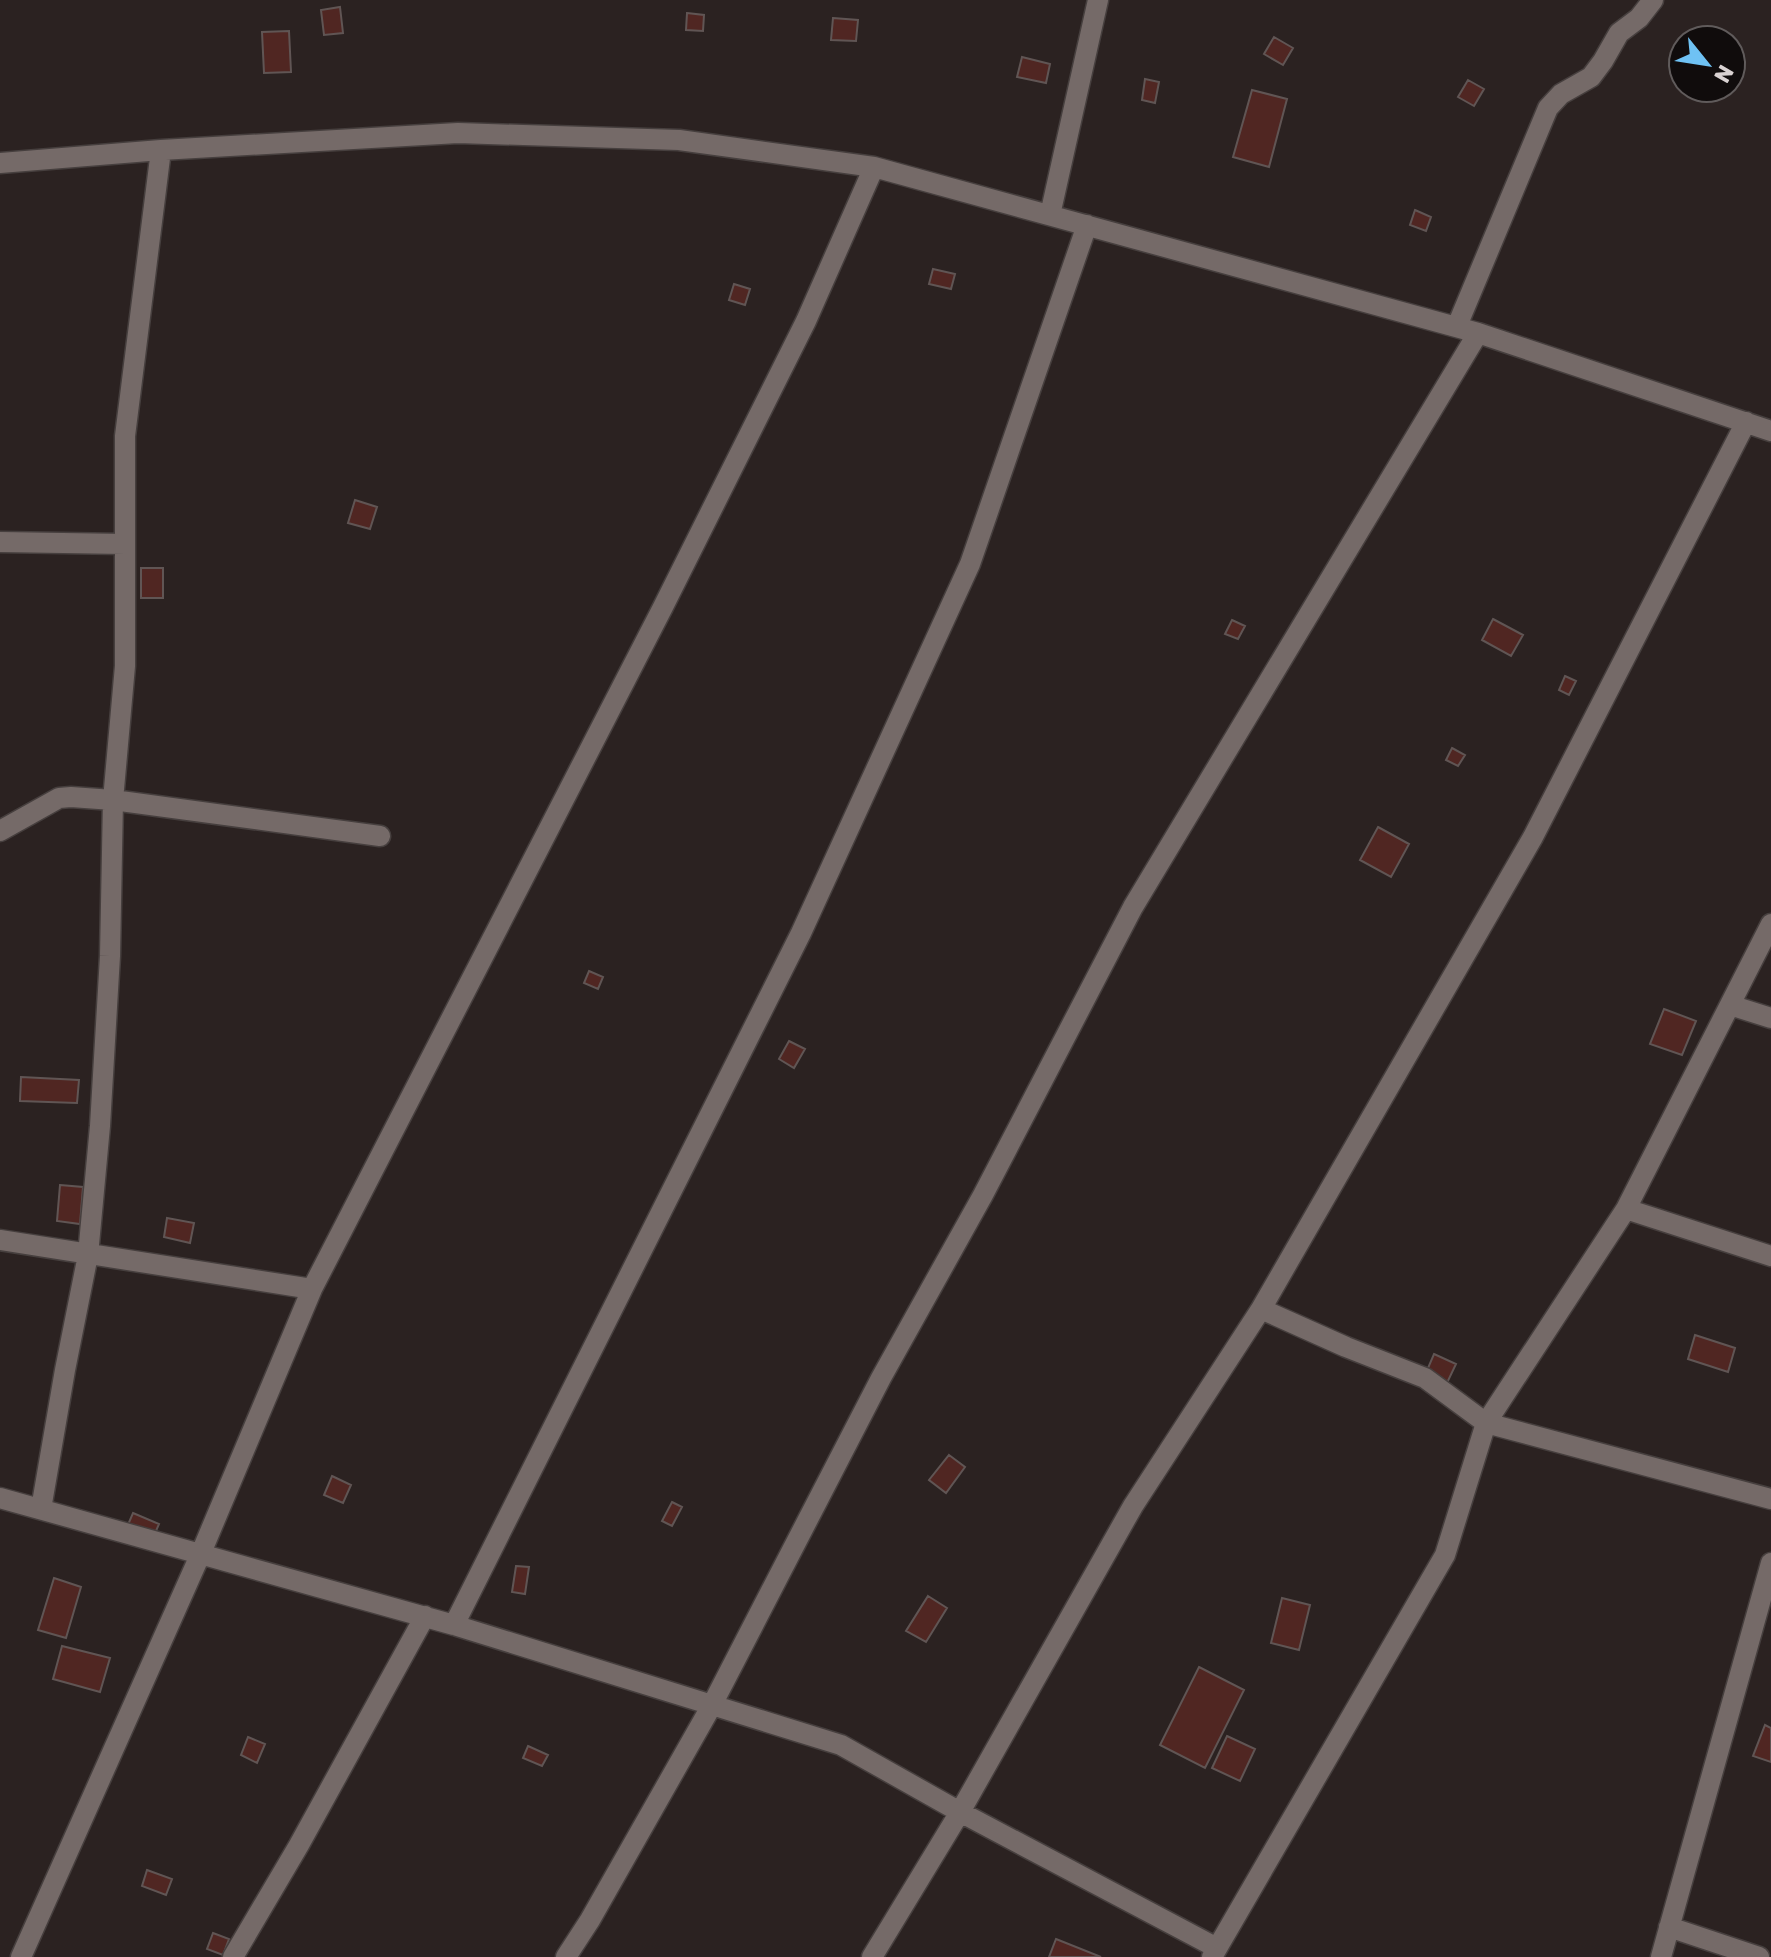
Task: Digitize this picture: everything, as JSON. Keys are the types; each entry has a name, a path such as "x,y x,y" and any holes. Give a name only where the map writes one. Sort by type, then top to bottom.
{"street":[{"path":"1050,215 1098,0"},
{"path":"1457,326 1548,108 1561,94 1591,77 1619,33 1639,18 1653,0"},
{"path":"0,163 161,150 458,133 679,140 874,167 1457,326 1771,431"},
{"path":"41,1509 88,1255 100,1126 110,956 113,800 125,666 125,436 161,150"},
{"path":"21,1957 201,1553 312,1289 663,607 806,321 874,167"},
{"path":"454,1625 801,933 963,578 1087,225"},
{"path":"566,1957 712,1705 881,1378 983,1195 1133,907 1478,333"},
{"path":"872,1957 960,1812 1133,1506 1261,1309 1533,837 1746,422"},
{"path":"0,542 125,544"},
{"path":"0,831 59,798 71,797 380,836"},
{"path":"0,1498 425,1616 841,1745 1214,1952 1445,1555 1486,1423 1626,1209 1771,924"},
{"path":"1730,1005 1771,1018"},
{"path":"1626,1209 1771,1256"},
{"path":"0,1240 312,1289"},
{"path":"1261,1309 1425,1378 1486,1423 1771,1499"},
{"path":"1661,1957 1771,1563"},
{"path":"233,1957 299,1845 425,1616"},
{"path":"1669,1927 1759,1957"}],"building":[{"path":"340,7 343,33 324,35 321,10"},
{"path":"687,13 704,15 703,31 686,30"},
{"path":"833,18 858,20 856,41 831,40"},
{"path":"289,31 291,72 264,73 262,32"},
{"path":"1274,37 1293,48 1283,65 1264,54"},
{"path":"1022,57 1050,64 1046,83 1017,77"},
{"path":"1145,79 1159,82 1155,103 1142,100"},
{"path":"1468,80 1484,89 1474,106 1458,97"},
{"path":"1252,90 1287,99 1269,167 1233,157"},
{"path":"1415,210 1431,217 1426,231 1410,225"},
{"path":"933,269 955,274 951,289 929,284"},
{"path":"734,284 750,289 745,305 729,300"},
{"path":"355,500 377,507 370,529 348,523"},
{"path":"141,568 163,568 163,598 141,598"},
{"path":"1493,619 1523,635 1511,656 1482,640"},
{"path":"1232,620 1245,626 1238,639 1225,634"},
{"path":"1565,676 1576,681 1569,695 1559,690"},
{"path":"1452,748 1465,755 1458,766 1446,760"},
{"path":"1378,827 1409,844 1391,877 1360,860"},
{"path":"589,971 603,977 598,989 584,983"},
{"path":"1664,1009 1696,1021 1682,1055 1650,1044"},
{"path":"789,1041 805,1049 794,1068 779,1059"},
{"path":"21,1077 79,1080 77,1103 20,1101"},
{"path":"60,1185 83,1187 80,1224 57,1221"},
{"path":"167,1218 194,1223 190,1243 164,1237"},
{"path":"1695,1335 1735,1348 1728,1372 1688,1359"},
{"path":"1434,1354 1456,1364 1446,1385 1425,1375"},
{"path":"949,1455 965,1467 946,1493 929,1480"},
{"path":"332,1476 351,1485 343,1503 324,1495"},
{"path":"672,1502 682,1507 672,1526 662,1521"},
{"path":"133,1513 159,1524 153,1538 127,1527"},
{"path":"516,1566 529,1567 525,1594 512,1592"},
{"path":"54,1578 81,1587 66,1638 38,1630"},
{"path":"928,1596 947,1608 926,1642 906,1631"},
{"path":"1282,1598 1310,1605 1299,1650 1271,1643"},
{"path":"62,1646 110,1658 100,1692 53,1679"},
{"path":"1199,1667 1244,1690 1205,1768 1160,1745"},
{"path":"1765,1725 1771,1728 1771,1762 1753,1756"},
{"path":"1227,1736 1255,1749 1240,1781 1212,1768"},
{"path":"248,1737 265,1744 257,1763 241,1755"},
{"path":"528,1746 548,1755 542,1766 523,1758"},
{"path":"147,1870 172,1879 166,1895 142,1886"},
{"path":"213,1933 229,1939 223,1955 207,1949"},
{"path":"1056,1939 1101,1957 1049,1957"}]}
